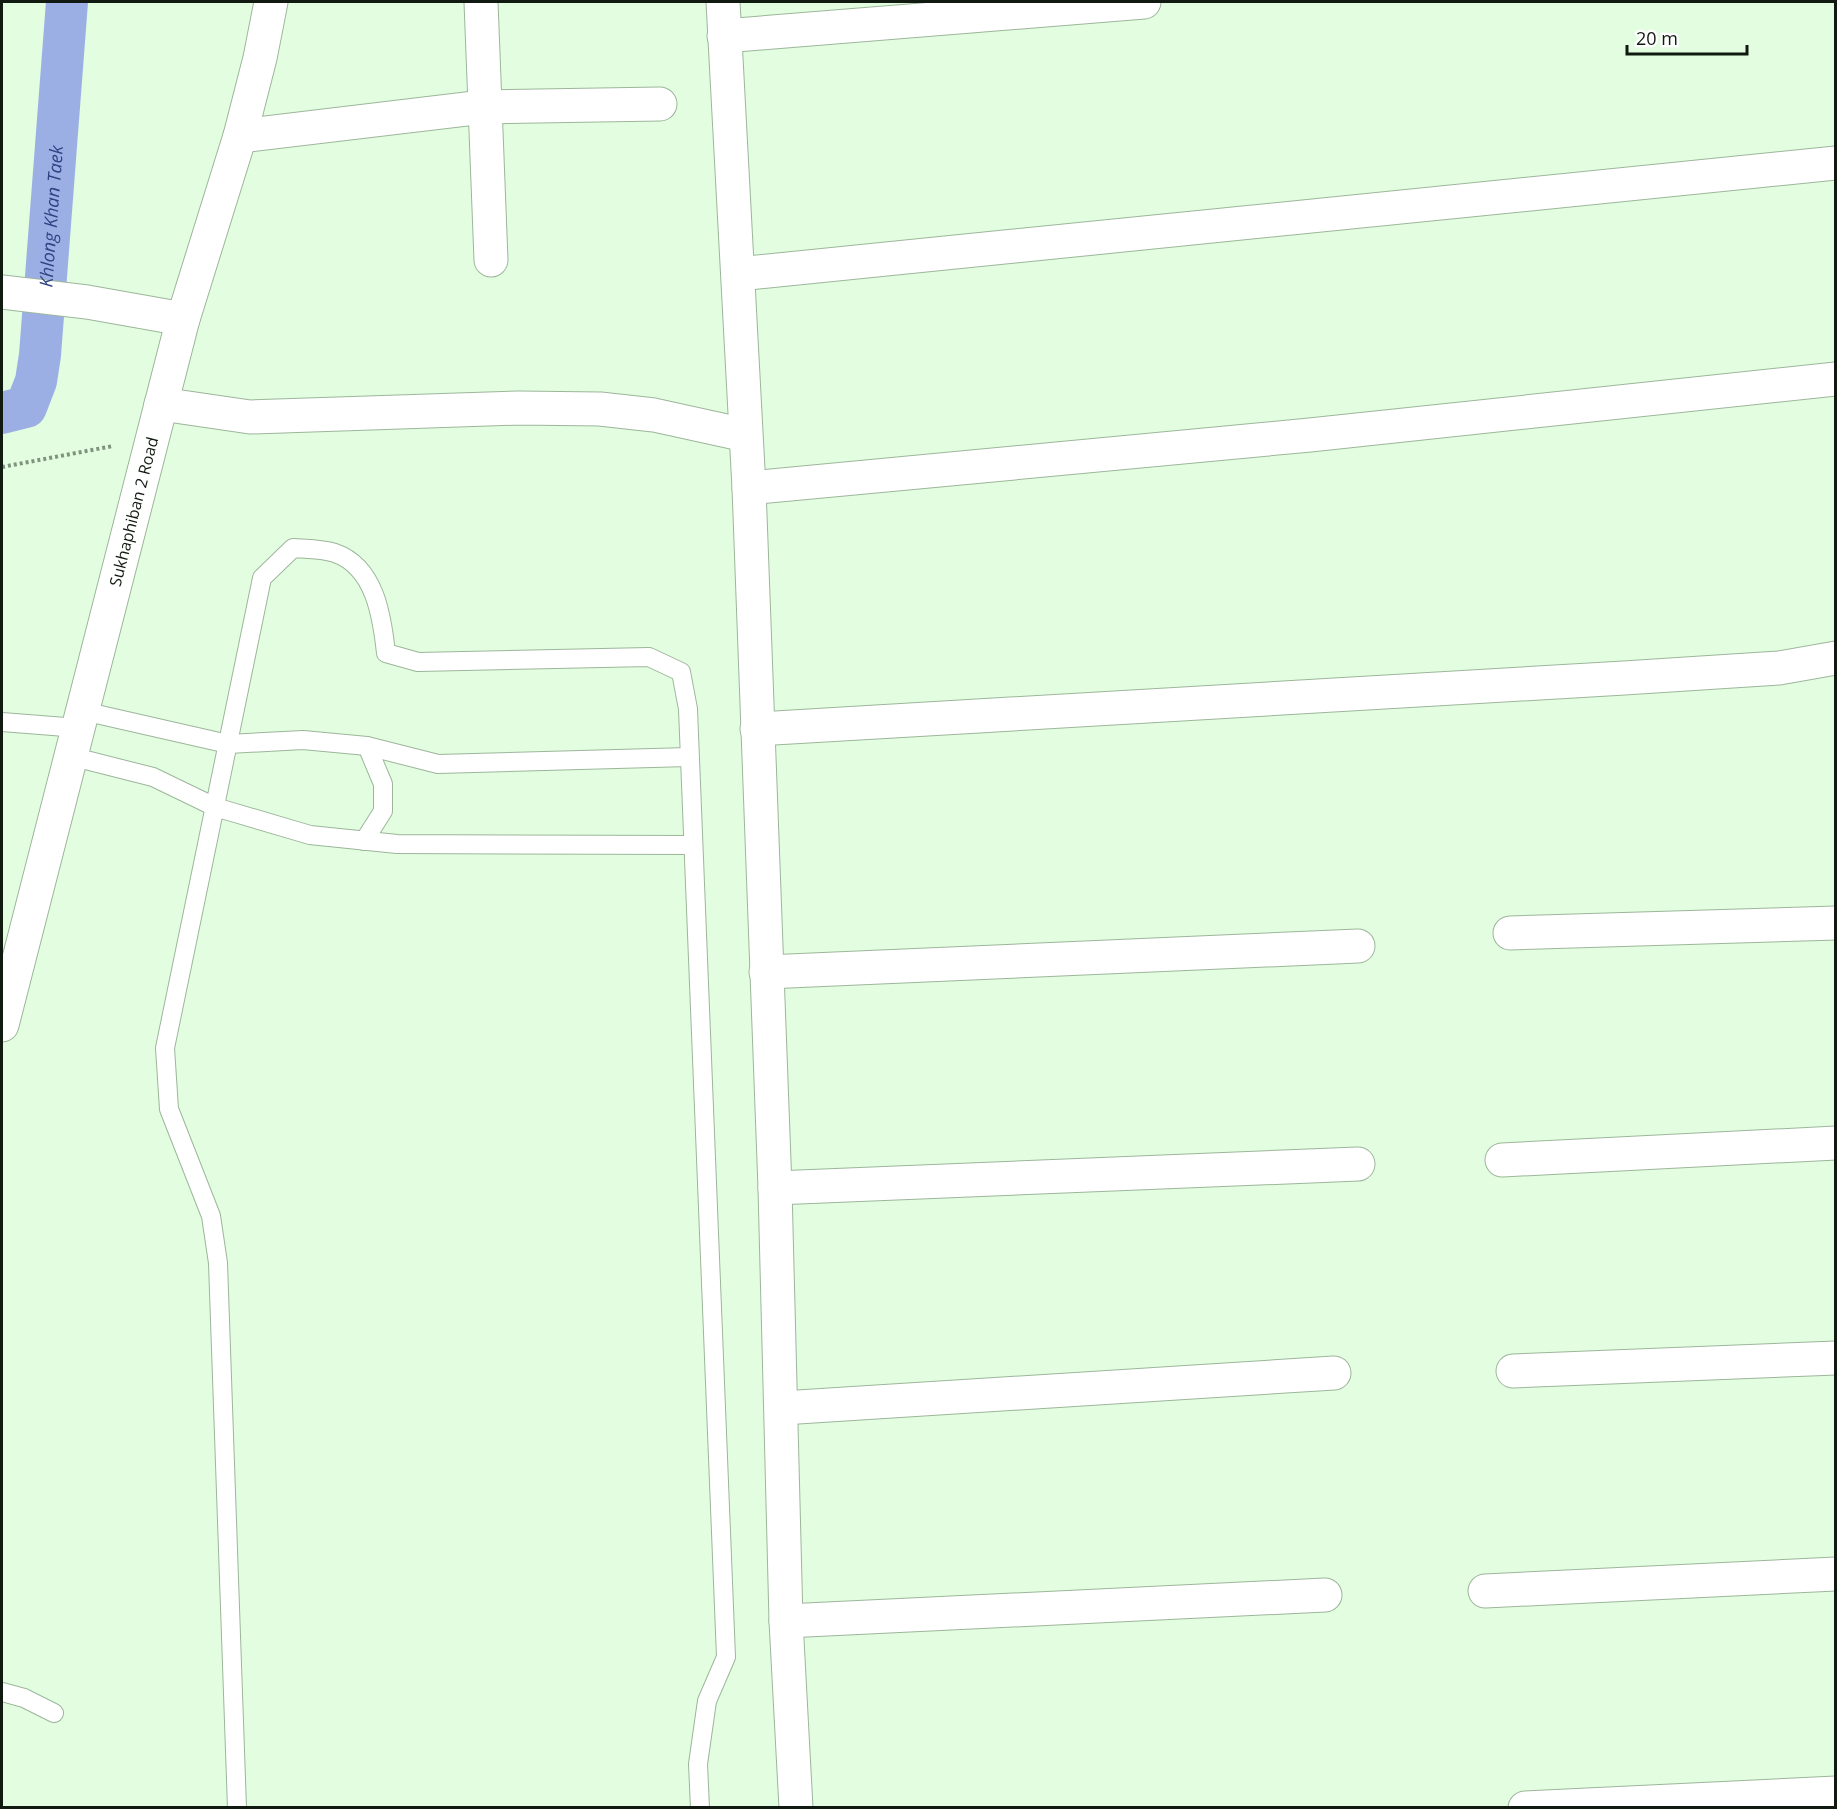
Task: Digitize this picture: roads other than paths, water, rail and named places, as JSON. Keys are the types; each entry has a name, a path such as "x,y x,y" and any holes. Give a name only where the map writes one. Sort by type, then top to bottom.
{"street":[{"path":"481,2 483,107 491,260"},
{"path":"723,2 749,488 775,1188 786,1621 796,1808"},
{"path":"724,36 1144,2"},
{"name":"Sukhaphiban 2 Road","path":"2,1017 183,319 240,136 260,58 270,7"},
{"path":"240,136 483,107 660,104"},
{"path":"738,274 1836,163"},
{"path":"5,292 87,302 183,319"},
{"path":"749,488 1310,435 1836,379"},
{"path":"161,404 250,417 519,408 600,409 654,415 745,435"},
{"path":"757,729 1779,668 1836,658"},
{"path":"1509,933 1836,923"},
{"path":"766,972 1358,946"},
{"path":"1503,1160 1836,1143"},
{"path":"775,1188 1358,1164"},
{"path":"1513,1371 1836,1358"},
{"path":"782,1408 1334,1373"},
{"path":"1485,1591 1836,1574"},
{"path":"786,1621 1325,1595"},
{"path":"1525,1808 1836,1793"}],"lane":[{"path":"237,1808 218,1263 212,1216 169,1109 165,1048 262,578 293,548 336,553 367,576 383,623 386,652 418,662 649,657 681,672 688,709 726,1657 707,1701 698,1764 700,1808"},
{"path":"2,722 228,744 303,740 367,746 438,764 689,757"},
{"path":"77,731 153,777 215,807 310,835 397,844 692,845"},
{"path":"364,841 383,811 383,784 367,746"},
{"path":"2,1692 24,1698 54,1713"}],"waterway":[{"name":"Khlong Khan Taek","path":"2,413 26,407 36,381 40,355 67,2"}]}
